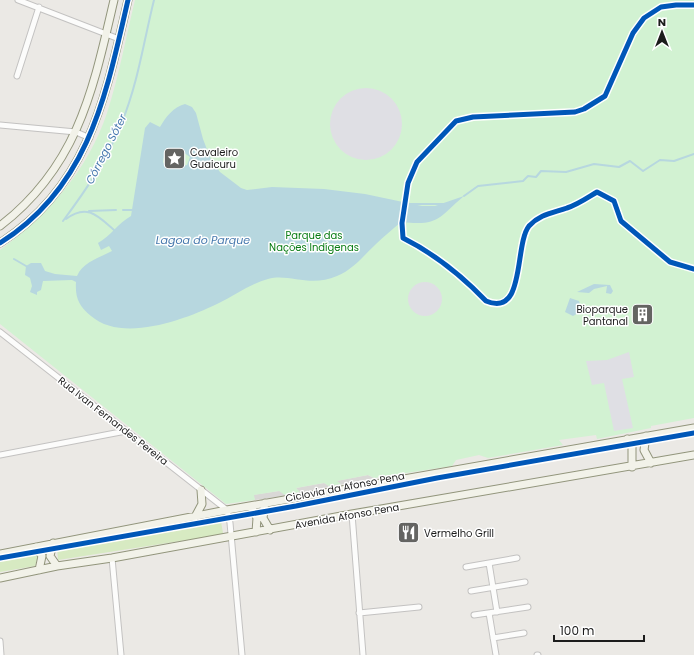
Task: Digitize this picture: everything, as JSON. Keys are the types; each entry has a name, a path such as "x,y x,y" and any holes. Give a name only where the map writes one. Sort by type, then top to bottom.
{"main road":[{"path":"0,226 42,185 55,168 76,132 92,89 114,0"},
{"path":"0,243 15,234 42,209 70,174 90,138 102,107 128,0"},
{"path":"0,554 226,510 694,428"},
{"path":"646,436 644,450 651,463"},
{"path":"627,439 632,448 632,467"},
{"name":"Avenida Afonso Pena","path":"0,578 57,566 112,558 352,514 632,467 694,455"},
{"path":"195,517 202,504 201,490"},
{"path":"265,503 263,518 270,530"},
{"path":"251,506 257,518 256,532"},
{"path":"53,543 50,556 57,566"},
{"path":"36,547 42,556 39,570"}],"street":[{"path":"20,0 119,39"},
{"path":"17,76 38,7"},
{"path":"0,125 76,132 90,138"},
{"name":"Rua Ivan Fernandes Pereira","path":"0,332 226,510"},
{"path":"0,455 126,431"},
{"path":"226,510 229,518 231,536 242,655"},
{"path":"352,514 363,655"},
{"path":"112,558 121,655"},
{"path":"466,567 517,558"},
{"path":"489,563 497,612"},
{"path":"472,591 525,582"},
{"path":"359,613 419,607"},
{"path":"474,615 528,607"},
{"path":"489,613 496,655"},
{"path":"493,638 524,633"},
{"path":"0,641 1,655"}],"shaded area":[{"path":"366,88 380,91 392,98 399,110 402,124 399,138 392,150 380,157 366,160 352,157 340,150 333,138 330,124 333,110 340,98 352,91"},
{"path":"422,282 428,282 432,283 439,289 442,299 441,306 435,313 428,316 422,316 418,315 411,309 408,302 408,296 409,292 415,285"},
{"path":"629,352 634,377 622,379 633,428 614,431 604,383 592,385 586,361 607,360"},
{"path":"368,475 374,478 277,497 255,500 253,495 279,491 299,492 296,488 324,483 330,486 340,484 336,481"}],"green space":[{"name":"Parque das Nações Indígenas","path":"135,0 694,0 694,418 651,426 651,428 597,439 596,435 559,440 563,445 488,458 479,455 456,460 452,466 374,478 368,475 337,481 341,484 329,486 324,483 296,488 300,492 285,495 279,491 254,495 255,500 226,504 0,324 0,250 34,222 50,206 64,190 89,154 107,113 119,71"},
{"path":"220,516 223,533 219,535 58,560 57,546"},
{"path":"33,549 38,556 35,566 0,572 0,555"}],"water":[{"name":"Lagoa do Parque","path":"185,104 192,107 196,113 203,139 211,160 220,172 241,188 247,190 272,187 324,189 365,194 422,206 435,206 464,196 437,219 431,222 401,222 353,266 337,276 318,281 284,278 268,279 242,290 203,310 171,322 153,326 119,328 104,324 83,309 77,297 76,282 72,280 43,281 41,290 37,292 37,295 30,292 32,286 30,278 25,275 26,266 31,263 41,263 45,271 55,274 77,276 87,264 112,251 109,246 101,250 98,243 131,216 145,128 150,122 160,127 170,113 181,105","holes":["174,150 180,150 190,157 187,165 183,166 165,165 163,162 166,153"]},
{"path":"594,284 610,285 613,291 611,294 606,293 607,286 594,289 589,293 577,292"},
{"path":"570,298 579,301 581,308 578,313 573,316 565,312"}],"waterway":[{"name":"Córrego Sóter","path":"63,221 96,173 122,122 137,77 154,0"},
{"path":"464,196 478,186 523,181 528,176 536,177 541,171 566,172 594,164 619,167 630,161 643,171 660,160 674,161 694,154"},
{"path":"408,204 444,204"},
{"path":"89,211 116,210"},
{"path":"123,210 148,210"},
{"path":"66,219 73,214 80,212 92,213 114,230"},
{"path":"14,259 26,266"}],"cycle path":[{"path":"0,243 30,220 54,195 74,167 89,136 101,104 128,0"},
{"path":"694,5 661,7 644,18 633,33 605,96 584,109 575,112 473,117 456,121 417,162 408,183 402,223 403,238 437,258 467,282 486,301 499,303 507,299 513,290 517,277 524,235 533,222 542,216 574,205 597,192 614,201 621,221 670,262 694,269"},
{"name":"Ciclovia da Afonso Pena","path":"0,558 296,506 437,478 694,433"}],"place":[{"name":"Cavaleiro Guaicuru","path":"175,158"},
{"name":"Bioparque Pantanal","path":"643,315"},
{"name":"Vermelho Grill","path":"408,533"}]}
